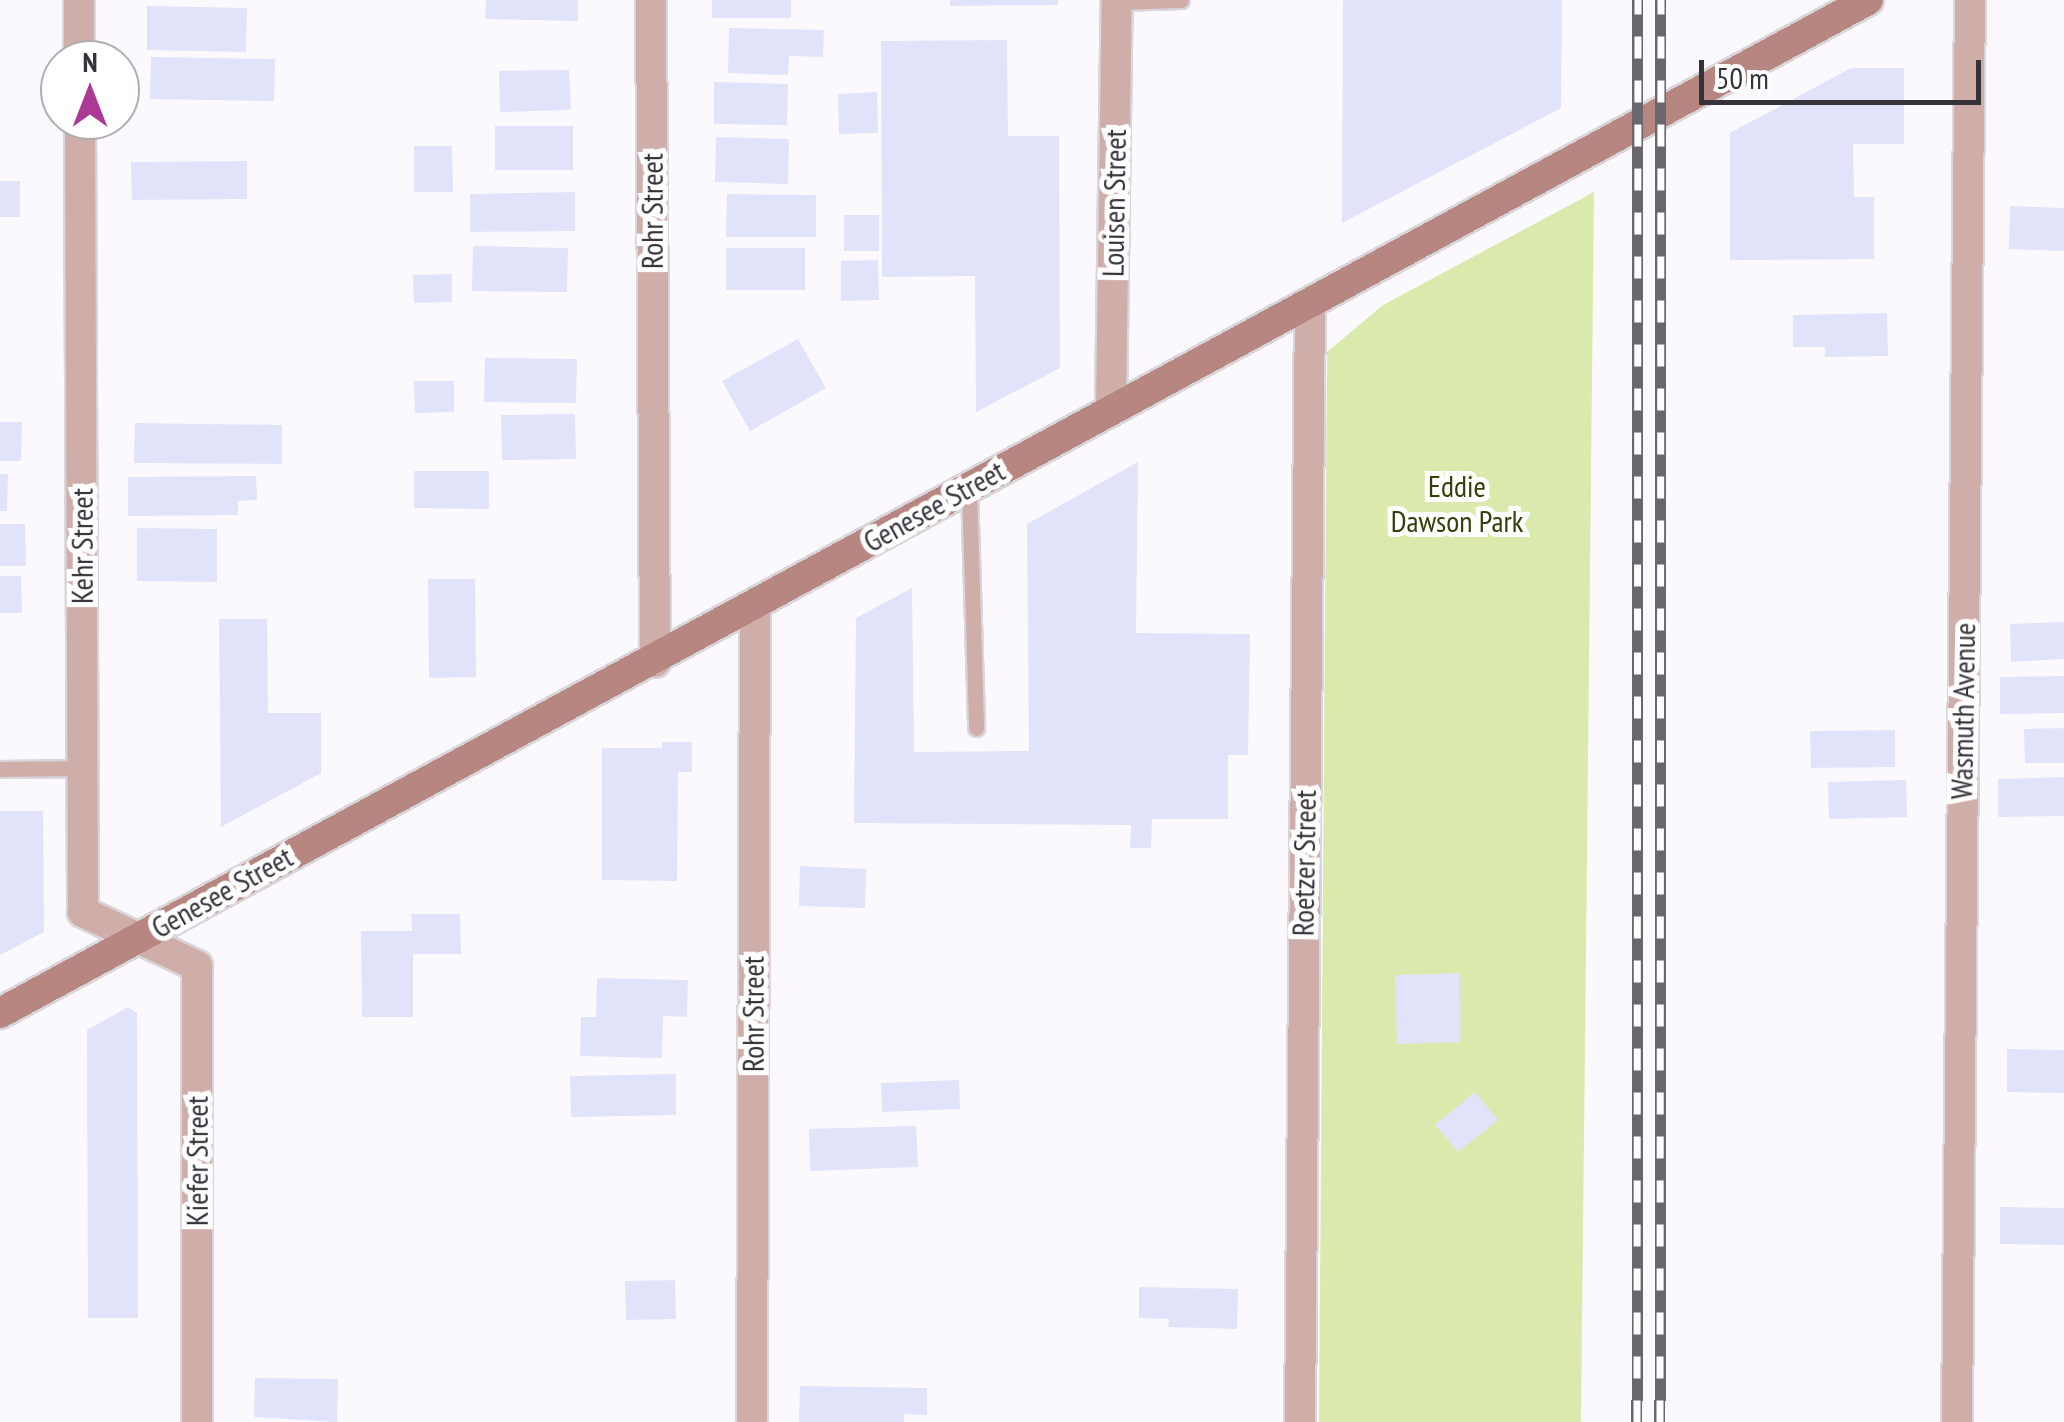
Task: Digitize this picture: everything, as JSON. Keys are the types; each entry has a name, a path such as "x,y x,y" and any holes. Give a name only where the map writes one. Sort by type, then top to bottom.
{"main road":[{"name":"Genesee Street","path":"0,1013 655,662 1111,406 1310,305 1868,0"}],"street":[{"path":"79,0 80,40"},
{"name":"Rohr Street","path":"651,0 655,662"},
{"name":"Wasmuth Avenue","path":"1957,1422 1970,0"},
{"name":"Louisen Street","path":"1111,406 1117,1"},
{"name":"Kehr Street","path":"80,140 84,912 138,938"},
{"name":"Roetzer Street","path":"1300,1422 1310,305"},
{"name":"Rohr Street","path":"752,1422 755,607"},
{"name":"Kiefer Street","path":"138,938 197,966 197,1422"}],"lane":[{"path":"1117,1 1181,0"},
{"path":"969,487 976,728"},
{"path":"0,769 83,768"}],"green space":[{"name":"Eddie Dawson Park","path":"1594,192 1581,1422 1319,1422 1327,352 1383,305"}],"building":[{"path":"486,0 578,0 578,21 485,19"},
{"path":"712,0 791,0 791,18 712,18"},
{"path":"950,0 1058,0 1058,5 950,6"},
{"path":"1343,0 1562,0 1561,108 1342,223"},
{"path":"147,6 247,8 246,52 147,50"},
{"path":"729,28 824,30 823,57 789,56 788,75 728,73"},
{"path":"1007,40 1008,136 1059,136 1060,368 976,412 975,276 882,277 881,41"},
{"path":"151,57 275,59 274,101 150,99"},
{"path":"1851,68 1904,68 1904,144 1853,144 1854,197 1874,197 1874,259 1730,260 1730,133"},
{"path":"569,70 571,110 500,112 499,71"},
{"path":"714,82 788,84 787,125 714,124"},
{"path":"877,92 878,133 839,134 838,94"},
{"path":"495,126 573,126 573,170 495,170"},
{"path":"716,137 789,139 788,184 715,182"},
{"path":"414,146 452,146 453,192 414,192"},
{"path":"247,161 247,199 132,200 131,162"},
{"path":"0,181 20,181 20,217 0,217"},
{"path":"575,192 575,231 470,232 470,194"},
{"path":"727,194 816,195 816,237 726,237"},
{"path":"2010,206 2064,208 2064,251 2009,249"},
{"path":"844,215 879,215 879,251 844,251"},
{"path":"473,246 568,248 567,292 472,291"},
{"path":"726,248 805,248 805,290 726,290"},
{"path":"878,260 879,300 841,301 841,261"},
{"path":"452,274 452,302 414,303 413,275"},
{"path":"1887,313 1888,356 1825,357 1825,347 1793,347 1793,315"},
{"path":"798,339 826,388 750,431 722,381"},
{"path":"485,358 577,359 576,403 484,402"},
{"path":"414,381 454,381 454,412 415,413"},
{"path":"575,414 576,459 502,460 501,415"},
{"path":"0,422 22,422 21,461 0,461"},
{"path":"135,423 282,425 282,464 134,463"},
{"path":"1138,462 1136,633 1250,634 1248,755 1228,755 1228,819 1152,819 1151,848 1130,848 1131,825 854,823 856,618 912,588 914,752 1029,751 1027,524"},
{"path":"414,471 489,471 489,509 414,508"},
{"path":"0,474 8,474 7,511 0,511"},
{"path":"256,476 257,500 238,501 238,515 128,516 128,477"},
{"path":"0,524 25,524 26,566 0,566"},
{"path":"137,528 217,529 217,582 137,581"},
{"path":"0,576 21,576 22,613 0,613"},
{"path":"428,579 475,579 476,677 429,678"},
{"path":"219,619 267,619 268,713 321,713 321,773 221,827"},
{"path":"2064,622 2064,659 2011,662 2010,624"},
{"path":"2064,676 2064,713 2000,714 2000,677"},
{"path":"2064,728 2064,763 2025,763 2024,729"},
{"path":"1895,730 1895,767 1811,768 1810,731"},
{"path":"662,742 692,742 692,772 678,772 677,881 602,880 602,748 662,748"},
{"path":"2064,777 2064,816 1998,817 1998,779"},
{"path":"1906,780 1907,817 1829,819 1828,782"},
{"path":"0,811 43,811 44,932 0,955"},
{"path":"800,866 866,869 865,908 799,906"},
{"path":"411,914 460,914 461,954 413,954 413,1017 362,1017 361,931 412,931"},
{"path":"1459,973 1460,1042 1397,1044 1395,975"},
{"path":"597,978 688,980 687,1017 663,1016 662,1058 580,1056 581,1017 596,1017"},
{"path":"128,1007 137,1013 138,1318 88,1318 87,1030"},
{"path":"2007,1049 2064,1050 2064,1093 2007,1092"},
{"path":"676,1074 676,1115 571,1117 570,1076"},
{"path":"959,1080 960,1109 882,1112 881,1083"},
{"path":"1475,1092 1498,1120 1458,1152 1435,1125"},
{"path":"916,1126 918,1167 810,1171 809,1129"},
{"path":"2000,1207 2064,1208 2064,1245 2000,1244"},
{"path":"675,1280 676,1319 626,1320 625,1281"},
{"path":"1139,1287 1238,1289 1237,1329 1168,1327 1169,1319 1139,1318"},
{"path":"255,1378 338,1379 337,1422 254,1417"},
{"path":"800,1386 927,1388 927,1415 904,1414 904,1422 799,1422"}],"railway":[{"path":"1637,1422 1638,0"},
{"path":"1660,1422 1661,0"}]}
